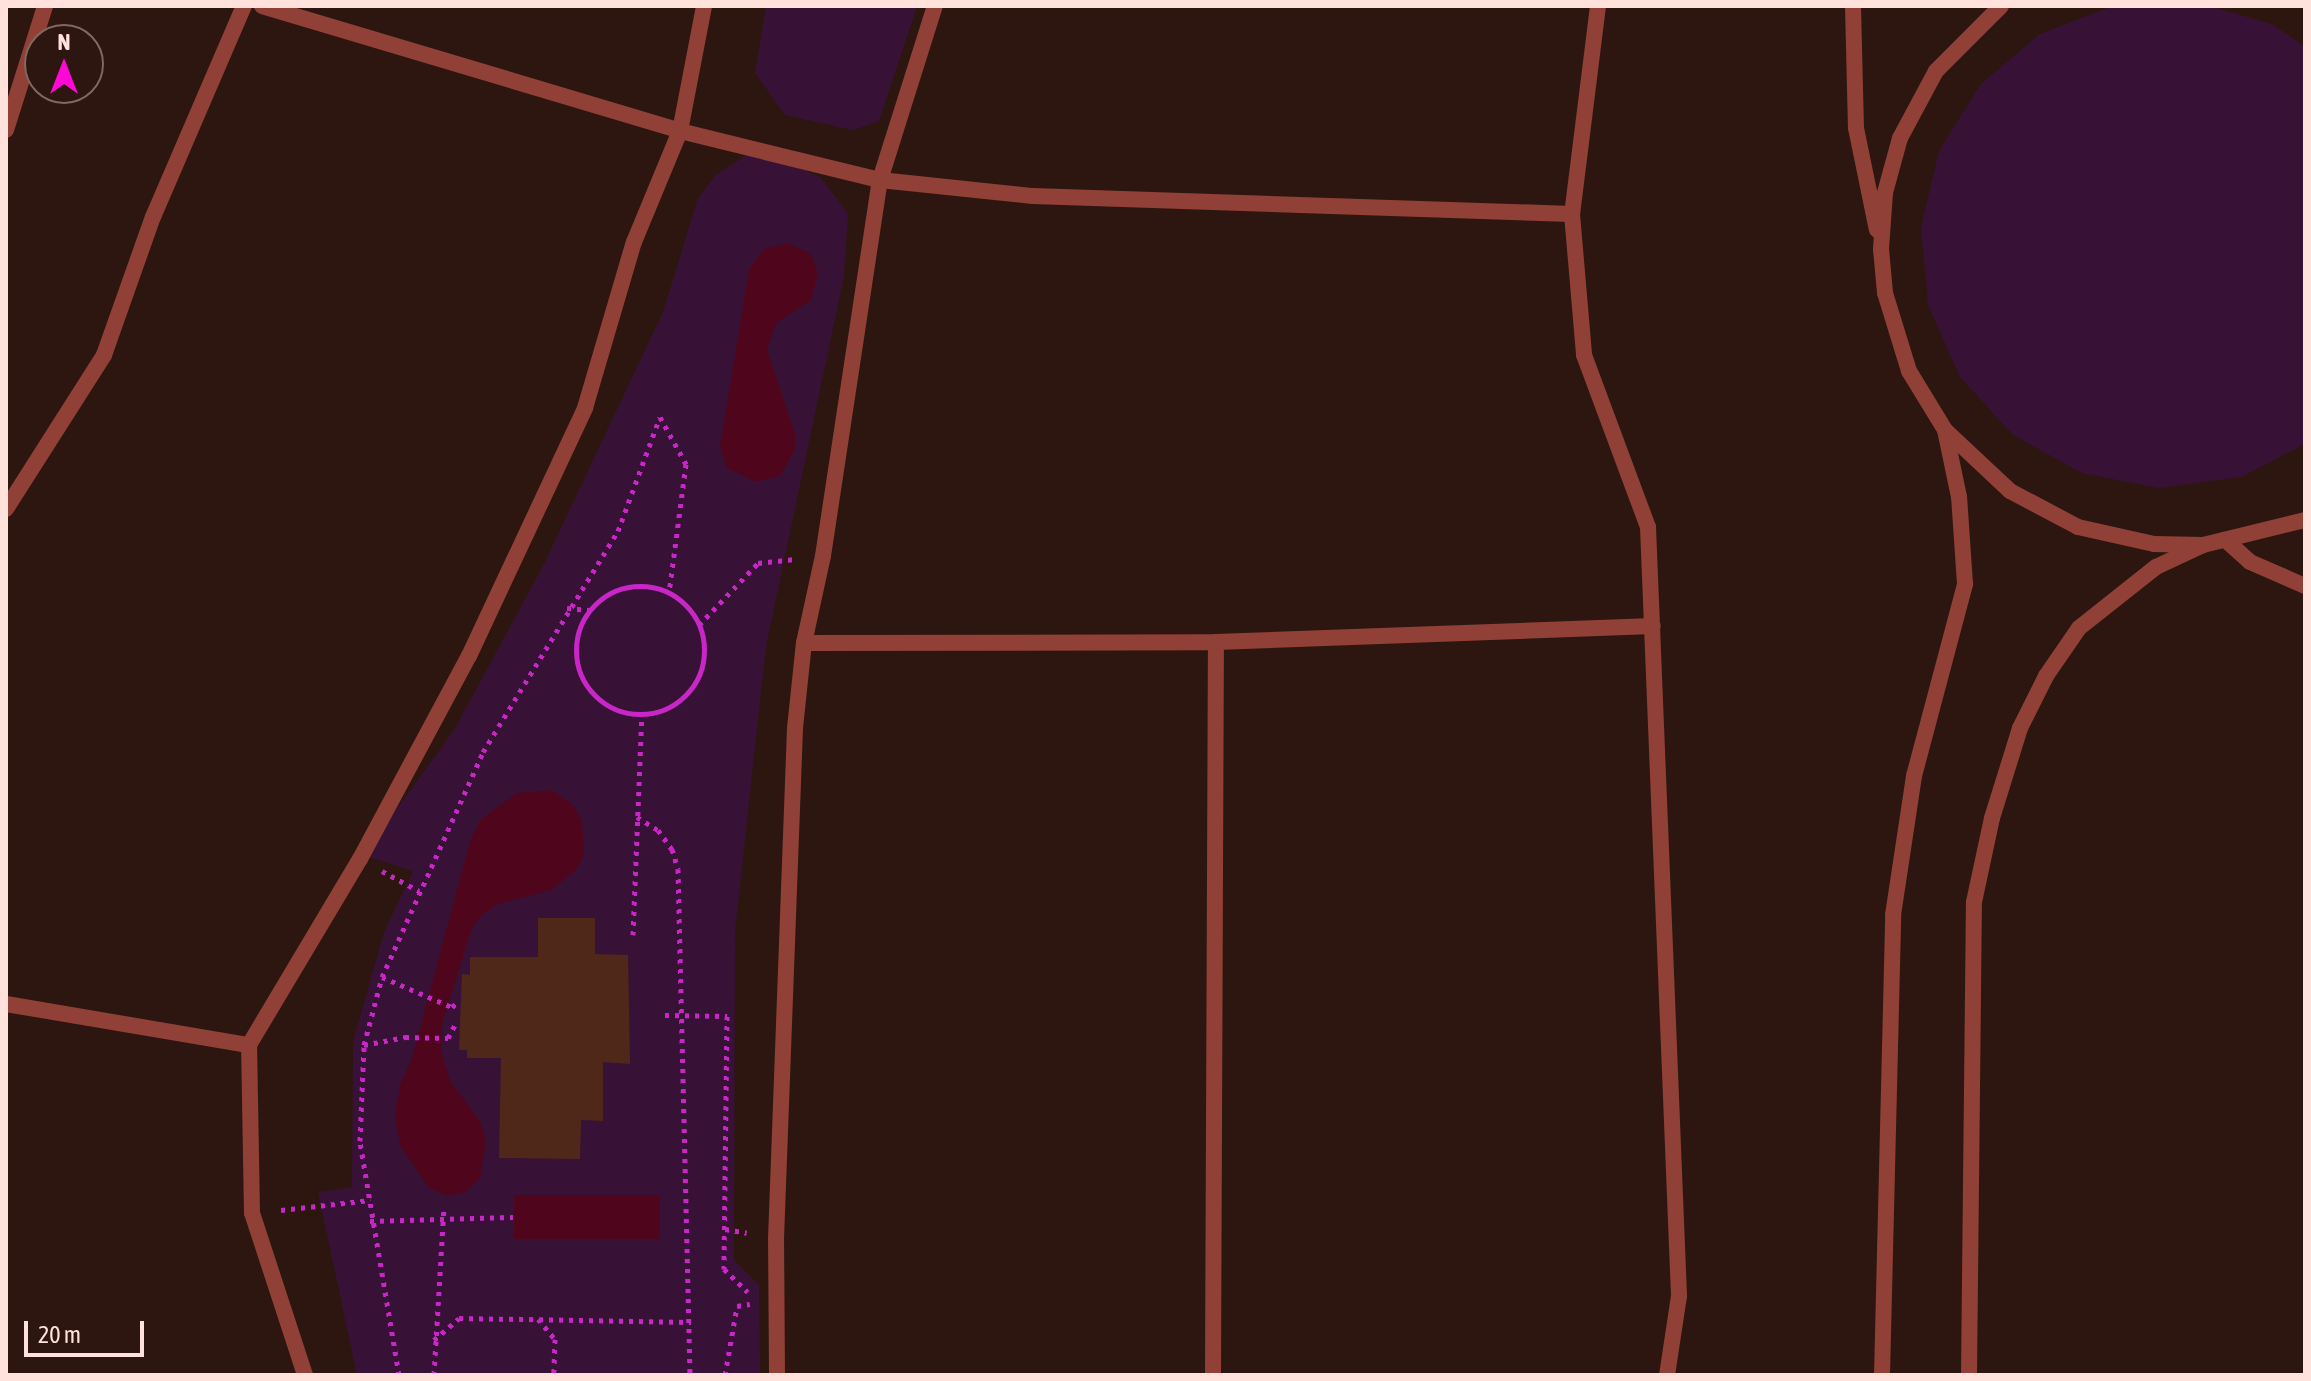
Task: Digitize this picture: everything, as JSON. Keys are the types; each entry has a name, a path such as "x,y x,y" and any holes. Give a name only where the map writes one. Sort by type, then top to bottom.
{"street":[{"path":"6,130 45,6"},
{"path":"6,509 104,355 153,217 244,6"},
{"path":"262,6 680,131 880,180 1033,196 1572,214"},
{"path":"305,1375 252,1213 249,1045 360,859 469,656 585,408 634,242 680,131 704,6"},
{"path":"777,1375 776,1239 789,872 804,643 823,556 880,180 935,6"},
{"path":"1598,6 1572,214 1584,355 1648,527 1679,1296 1667,1375"},
{"path":"1853,6 1856,128 1881,249 1885,293 1909,371 1945,430 2010,491 2078,527 2154,544 2203,545 2229,543 2305,520"},
{"path":"1881,249 1885,193 1900,138 1936,71 2001,6"},
{"path":"1882,1375 1893,915 1914,776 1965,584 1959,497 1945,430"},
{"path":"2229,543 2250,562 2305,586"},
{"path":"1969,1375 1974,902 1992,818 2020,728 2046,676 2079,628 2156,567 2203,545"},
{"path":"804,643 1216,642 1653,626"},
{"path":"1213,1375 1216,642"},
{"path":"6,1004 249,1045"}],"path":[{"path":"399,1375 370,1221 371,1200 360,1141 364,1045 382,977 483,752 566,608 618,531 660,417 686,464 669,593"},
{"path":"699,625 758,563 823,556"},
{"path":"649,586 669,593 699,625 703,666 694,685 662,711 642,714 602,703 578,669 579,628 590,610 626,588 649,586"},
{"path":"566,608 590,610"},
{"path":"633,935 642,714"},
{"path":"637,817 658,830 672,849 678,869 684,1016 690,1375"},
{"path":"360,859 419,891"},
{"path":"382,977 454,1005"},
{"path":"665,1015 727,1016 724,1269 754,1304 755,1318"},
{"path":"364,1045 405,1037 448,1038 455,1025"},
{"path":"252,1213 371,1200"},
{"path":"434,1375 444,1206"},
{"path":"370,1221 513,1217"},
{"path":"725,1375 737,1306 754,1304"},
{"path":"434,1340 459,1318 691,1322"},
{"path":"538,1319 555,1339 554,1375"}],"shaded area":[{"path":"766,6 917,6 879,121 853,130 785,115 755,73"},
{"path":"2113,6 2209,6 2272,24 2305,47 2305,444 2241,477 2158,488 2082,473 2013,435 1960,377 1928,305 1921,227 1939,151 1980,85 2040,34"},
{"path":"771,153 821,178 848,213 844,276 766,646 735,931 734,1260 759,1285 760,1375 357,1375 318,1192 352,1187 353,1042 384,932 413,871 363,855 454,730 543,566 663,312 698,198 717,174 745,156"},
{"path":"788,243 811,254 818,273 811,300 776,323 767,349 795,433 795,449 780,476 756,482 727,468 720,447 749,269 764,249"},
{"path":"552,790 573,805 582,821 584,855 576,870 551,890 498,904 483,914 472,928 442,1024 442,1054 451,1082 480,1121 486,1140 480,1178 464,1193 447,1196 428,1187 400,1145 395,1115 400,1085 412,1058 470,841 480,820 517,793"},
{"path":"514,1195 660,1195 660,1239 514,1239"}],"building":[{"path":"538,918 595,918 595,954 628,955 630,1064 603,1062 603,1121 581,1120 580,1159 499,1158 501,1058 467,1058 467,1050 459,1050 462,974 470,975 470,957 538,957"}]}
